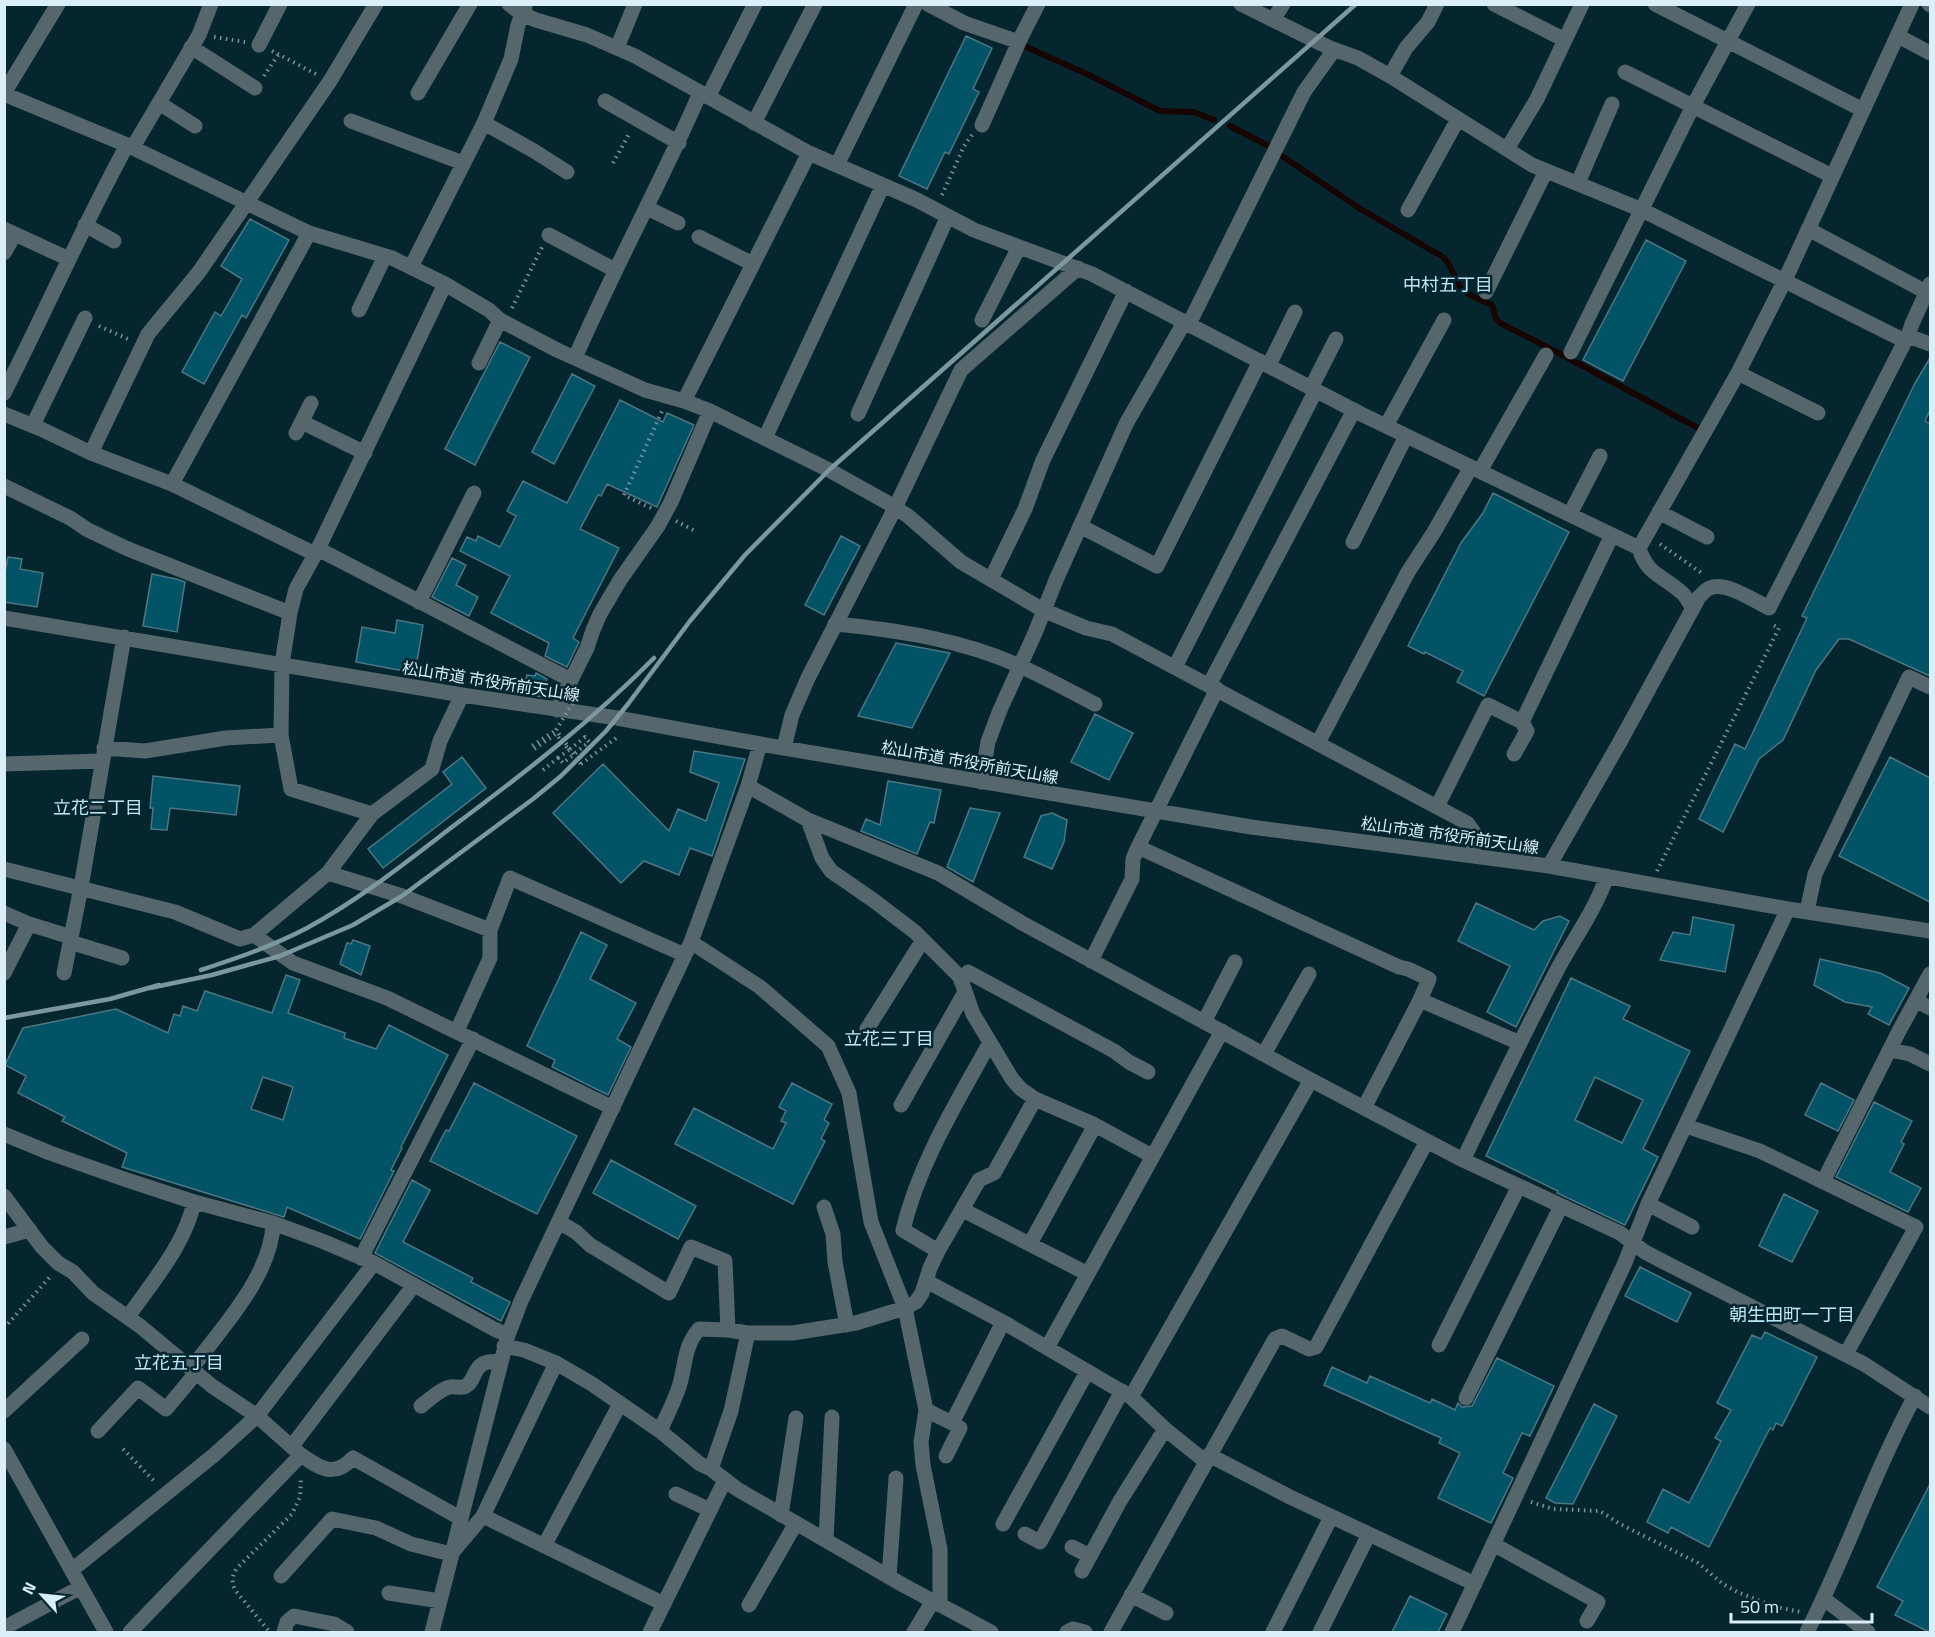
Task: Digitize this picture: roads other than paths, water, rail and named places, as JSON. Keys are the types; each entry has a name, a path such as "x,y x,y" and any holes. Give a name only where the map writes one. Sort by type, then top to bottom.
{"street":[{"path":"58,4 4,93 130,146 309,233 385,256 411,267 489,310 502,321 574,358 645,390 710,411 829,470 908,516 961,562 1043,610 1086,628 1112,634 1467,823 1475,834 1473,855"},
{"path":"4,393 85,225 130,146 159,103 199,35 211,4"},
{"path":"260,45 280,4"},
{"path":"91,453 148,334 200,272 330,81 376,4"},
{"path":"418,93 470,4"},
{"path":"509,4 524,9 536,20 587,35 617,48 809,153 883,185 993,238 1078,268 1126,291 1354,410 1639,548 1643,561 1653,572 1683,593 1692,607"},
{"path":"617,48 635,4"},
{"path":"574,358 679,143 755,4"},
{"path":"754,123 815,4"},
{"path":"837,165 916,4"},
{"path":"928,4 964,23 1019,42"},
{"path":"982,125 1038,4"},
{"path":"1241,4 1334,50 1358,58 1546,171 1642,210 1784,282 1907,339 1930,344"},
{"path":"1273,20 1283,4"},
{"path":"1390,76 1406,48 1428,22 1437,4"},
{"path":"1494,4 1565,40"},
{"path":"1507,149 1537,99 1582,4"},
{"path":"1655,4 1863,110"},
{"path":"1571,352 1693,106 1748,4"},
{"path":"1639,548 1738,373 1784,282 1912,4"},
{"path":"411,267 484,123 511,59 524,9"},
{"path":"1898,36 1930,53"},
{"path":"191,47 255,88"},
{"path":"981,782 988,742 1043,610 1126,424 1187,322 1304,92 1334,50"},
{"path":"1625,72 1832,177"},
{"path":"605,101 679,143"},
{"path":"159,103 195,126"},
{"path":"1578,183 1612,104"},
{"path":"1408,210 1458,119"},
{"path":"351,122 463,164"},
{"path":"484,123 567,172"},
{"path":"684,401 809,153"},
{"path":"1486,291 1546,171"},
{"path":"765,438 883,185"},
{"path":"647,207 678,224"},
{"path":"858,414 942,213"},
{"path":"85,225 114,241"},
{"path":"1550,866 1699,597 1710,588 1717,586 1728,588 1769,608 1907,339 1928,287 1808,229"},
{"path":"4,253 10,231 69,259"},
{"path":"172,484 309,233"},
{"path":"549,235 615,270"},
{"path":"699,237 753,264"},
{"path":"982,320 1019,247"},
{"path":"359,310 385,256"},
{"path":"784,748 792,715 961,370 1078,268"},
{"path":"372,814 291,789 281,735 282,664 296,589 317,552 445,284"},
{"path":"991,579 1025,509 1051,442 1126,291"},
{"path":"1080,526 1157,566 1265,363 1295,312"},
{"path":"33,425 85,318"},
{"path":"1386,426 1444,320"},
{"path":"479,363 502,321"},
{"path":"1175,667 1336,339"},
{"path":"1318,743 1408,572 1546,355"},
{"path":"1738,373 1818,413"},
{"path":"311,403 299,428 365,453"},
{"path":"1091,961 1132,879 1133,859 1138,847 1157,811 1213,687 1354,410"},
{"path":"557,710 575,687 600,614 620,579 658,526 710,411"},
{"path":"4,414 33,425 91,453 172,484 317,552 419,602 575,687"},
{"path":"1353,542 1406,436"},
{"path":"1570,514 1600,456"},
{"path":"4,486 128,549 290,613"},
{"path":"419,602 474,493"},
{"path":"1659,512 1707,537"},
{"path":"1522,722 1612,535"},
{"name":"松山市道 市役所前天山線","path":"4,618 462,695 617,718 1251,827 1550,866 1788,909 1930,931"},
{"path":"835,624 913,634 982,652 1019,666 1095,704"},
{"path":"64,973 124,637"},
{"path":"1807,911 1815,874 1909,677 1930,687"},
{"path":"4,869 175,912 240,939 254,935 328,873 372,814 432,769 440,741 462,695"},
{"path":"1437,807 1488,705 1522,722 1527,731 1514,754"},
{"path":"4,764 145,751 226,738 281,735"},
{"path":"432,1632 506,1340 521,1301 688,948 748,786 760,744"},
{"path":"748,786 807,820 938,873 1091,961 1462,1160 1620,1233 1645,1252 1846,1354 1930,1407"},
{"path":"807,820 822,858 831,871 873,900 923,940 960,977 972,1014 1012,1079 1035,1099 1095,1125 1152,1156"},
{"path":"1138,847 1429,979 1364,1108"},
{"path":"328,873 402,896 490,930"},
{"path":"1462,1160 1564,956 1601,893 1607,876"},
{"path":"457,1031 490,958 490,930 510,878 688,948 760,987 828,1046 849,1093 871,1222 905,1308 926,1410 921,1442 923,1465 940,1549 936,1603 914,1632"},
{"path":"1452,1632 1624,1265 1648,1204 1788,909"},
{"path":"4,913 122,958"},
{"path":"4,973 29,924"},
{"path":"254,935 292,963 387,998 613,1108"},
{"path":"867,1029 923,940"},
{"path":"1204,1022 1235,962"},
{"path":"901,1105 963,987 968,972 1114,1051 1148,1072"},
{"path":"1264,1054 1309,974"},
{"path":"1823,1182 1890,1050 1924,1005 1930,974"},
{"path":"1420,1000 1520,1042"},
{"path":"1047,1348 1222,1031"},
{"path":"72,1570 214,1455 257,1416 367,1261 473,1039"},
{"path":"938,1251 903,1230 910,1201 934,1144 989,1044"},
{"path":"1890,1050 1910,1054 1930,1064"},
{"path":"1025,1534 1040,1542 1311,1080"},
{"path":"660,1431 679,1386 685,1353 699,1329 748,1333 793,1333 847,1325 905,1308 916,1302 938,1251 979,1179 994,1173 1035,1099"},
{"path":"1030,1244 1095,1125"},
{"path":"1686,1126 1760,1151 1916,1227 1846,1354"},
{"path":"4,1134 50,1153 194,1202 273,1223 367,1261 494,1329 506,1340 524,1350 556,1363 592,1384 660,1431 700,1464 711,1469 737,1490 936,1603 992,1632"},
{"path":"1111,1632 1275,1339 1282,1336 1309,1349 1316,1347 1427,1141"},
{"path":"1439,1345 1519,1186"},
{"path":"6,1202 42,1247 61,1265 73,1272 93,1293 128,1317 225,1396 257,1416 316,1465 329,1470 345,1467 353,1458 460,1518"},
{"path":"128,1317 177,1245 191,1216 194,1202"},
{"path":"1648,1204 1692,1227"},
{"path":"1466,1398 1560,1206"},
{"path":"824,1207 833,1234 835,1262 847,1325"},
{"path":"963,1210 1088,1274"},
{"path":"559,1222 576,1232 590,1245 669,1293 692,1247 725,1262 728,1330"},
{"path":"98,1431 138,1388 166,1409 241,1302 268,1251 273,1236 273,1223"},
{"path":"4,1237 30,1230"},
{"path":"926,1281 1003,1322 1127,1394 1165,1430 1208,1459 1475,1584"},
{"path":"130,1632 297,1450 414,1285"},
{"path":"946,1456 960,1428 1003,1322"},
{"path":"711,1469 731,1411 748,1333"},
{"path":"4,1411 82,1340"},
{"path":"421,1406 437,1393 451,1387 462,1388 468,1384 474,1372 489,1360 501,1362"},
{"path":"451,1554 483,1516 556,1363"},
{"path":"1003,1524 1087,1372"},
{"path":"1807,1632 1824,1599 1900,1424 1915,1396"},
{"path":"544,1546 620,1404"},
{"path":"926,1410 960,1428"},
{"path":"826,1540 832,1417"},
{"path":"782,1515 796,1418"},
{"path":"1082,1571 1120,1501 1165,1430"},
{"path":"7,1460 106,1632"},
{"path":"890,1577 896,1478"},
{"path":"650,1632 725,1480"},
{"path":"676,1494 710,1510"},
{"path":"483,1516 664,1604"},
{"path":"1273,1632 1332,1516"},
{"path":"281,1576 332,1519 376,1528 411,1544 451,1554"},
{"path":"749,1605 796,1523"},
{"path":"1320,1632 1369,1534"},
{"path":"1493,1544 1598,1602 1587,1622"},
{"path":"1072,1547 1090,1556"},
{"path":"4,1628 81,1587"},
{"path":"389,1593 440,1601"},
{"path":"1131,1596 1166,1613"},
{"path":"1824,1599 1868,1632"},
{"path":"284,1632 287,1622 294,1616 334,1624 347,1632"},
{"path":"1067,1632 1073,1629 1085,1632"}],"waterway":[{"path":"1026,47 1087,74 1160,111 1194,112 1214,120"},
{"path":"1230,126 1267,145"},
{"path":"1282,156 1362,210 1440,255"},
{"path":"1444,258 1461,288 1471,296 1492,305 1496,319 1500,323 1551,349"},
{"path":"1555,351 1698,428"}],"railway":[{"path":"150,988 212,975 280,956 353,925 402,896 533,799 561,776 606,731 690,621 745,555 829,470 1356,4"},
{"path":"201,970 294,934 363,893 531,767 606,704 654,658"},
{"path":"4,1018 110,999 159,985"}],"district":[{"name":"中村五丁目","path":"1448,284"},
{"name":"立花二丁目","path":"98,807"},
{"name":"立花三丁目","path":"889,1038"},
{"name":"朝生田町一丁目","path":"1792,1314"},
{"name":"立花五丁目","path":"179,1362"}]}
